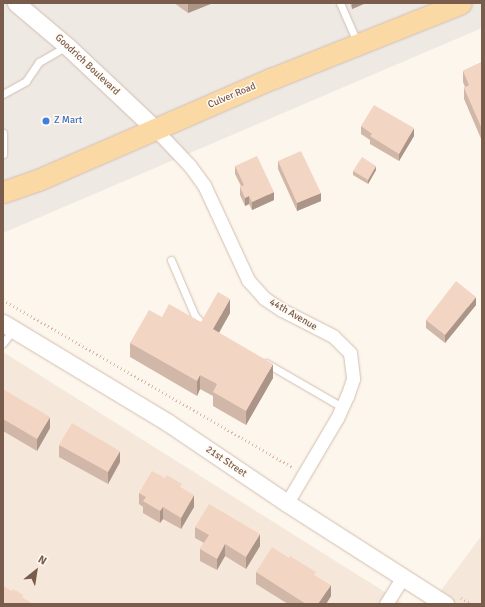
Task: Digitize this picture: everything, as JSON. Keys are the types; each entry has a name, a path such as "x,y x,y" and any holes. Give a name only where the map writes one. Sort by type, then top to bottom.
{"main road":[{"name":"Culver Road","path":"6,188 38,180 273,78 461,3"}],"street":[{"name":"Goodrich Boulevard","path":"16,3 67,46 155,129"},
{"name":"44th Avenue","path":"155,129 190,166 204,185 248,280 264,298 288,313 333,336 350,353 353,379 342,407 287,503"},
{"name":"21st Street","path":"6,332 167,422 402,578 452,600"},
{"path":"386,604 402,578"}],"lane":[{"path":"340,3 358,44"},
{"path":"3,94 26,81 39,62 67,46"},
{"path":"3,135 3,154"},
{"path":"171,260 195,316 206,328"},
{"path":"259,359 342,407"}],"path":[{"path":"3,300 297,470 303,476"},
{"path":"452,600 470,604"}],"shaded area":[{"path":"3,3 482,3 482,28 3,233"},
{"path":"3,352 404,604 3,604"},
{"path":"482,535 482,604 431,604"}],"building":[{"path":"482,62 482,129 464,88 469,85 463,71"},
{"path":"374,105 414,128 399,154 370,136 372,134 361,126"},
{"path":"301,151 321,193 297,203 278,161"},
{"path":"257,156 274,192 252,202 249,196 245,198 240,187 244,185 235,166"},
{"path":"362,157 376,166 368,180 353,171"},
{"path":"456,281 476,297 445,335 426,320"},
{"path":"218,292 230,299 213,329 273,364 246,411 213,392 217,384 200,375 197,381 130,343 149,310 162,317 169,304 201,322"},
{"path":"3,389 50,417 37,439 3,419"},
{"path":"72,423 120,451 108,472 59,445"},
{"path":"152,471 165,478 167,475 182,484 180,487 194,495 181,518 163,507 160,511 143,501 146,497 139,493"},
{"path":"209,504 260,534 246,557 225,544 217,559 200,549 209,535 195,527"},
{"path":"272,547 316,572 314,575 331,585 318,604 306,604 256,572"},
{"path":"3,586 12,591 13,589 23,595 22,597 33,604 3,604"}],"place":[{"name":"Z Mart","path":"46,121"}]}
